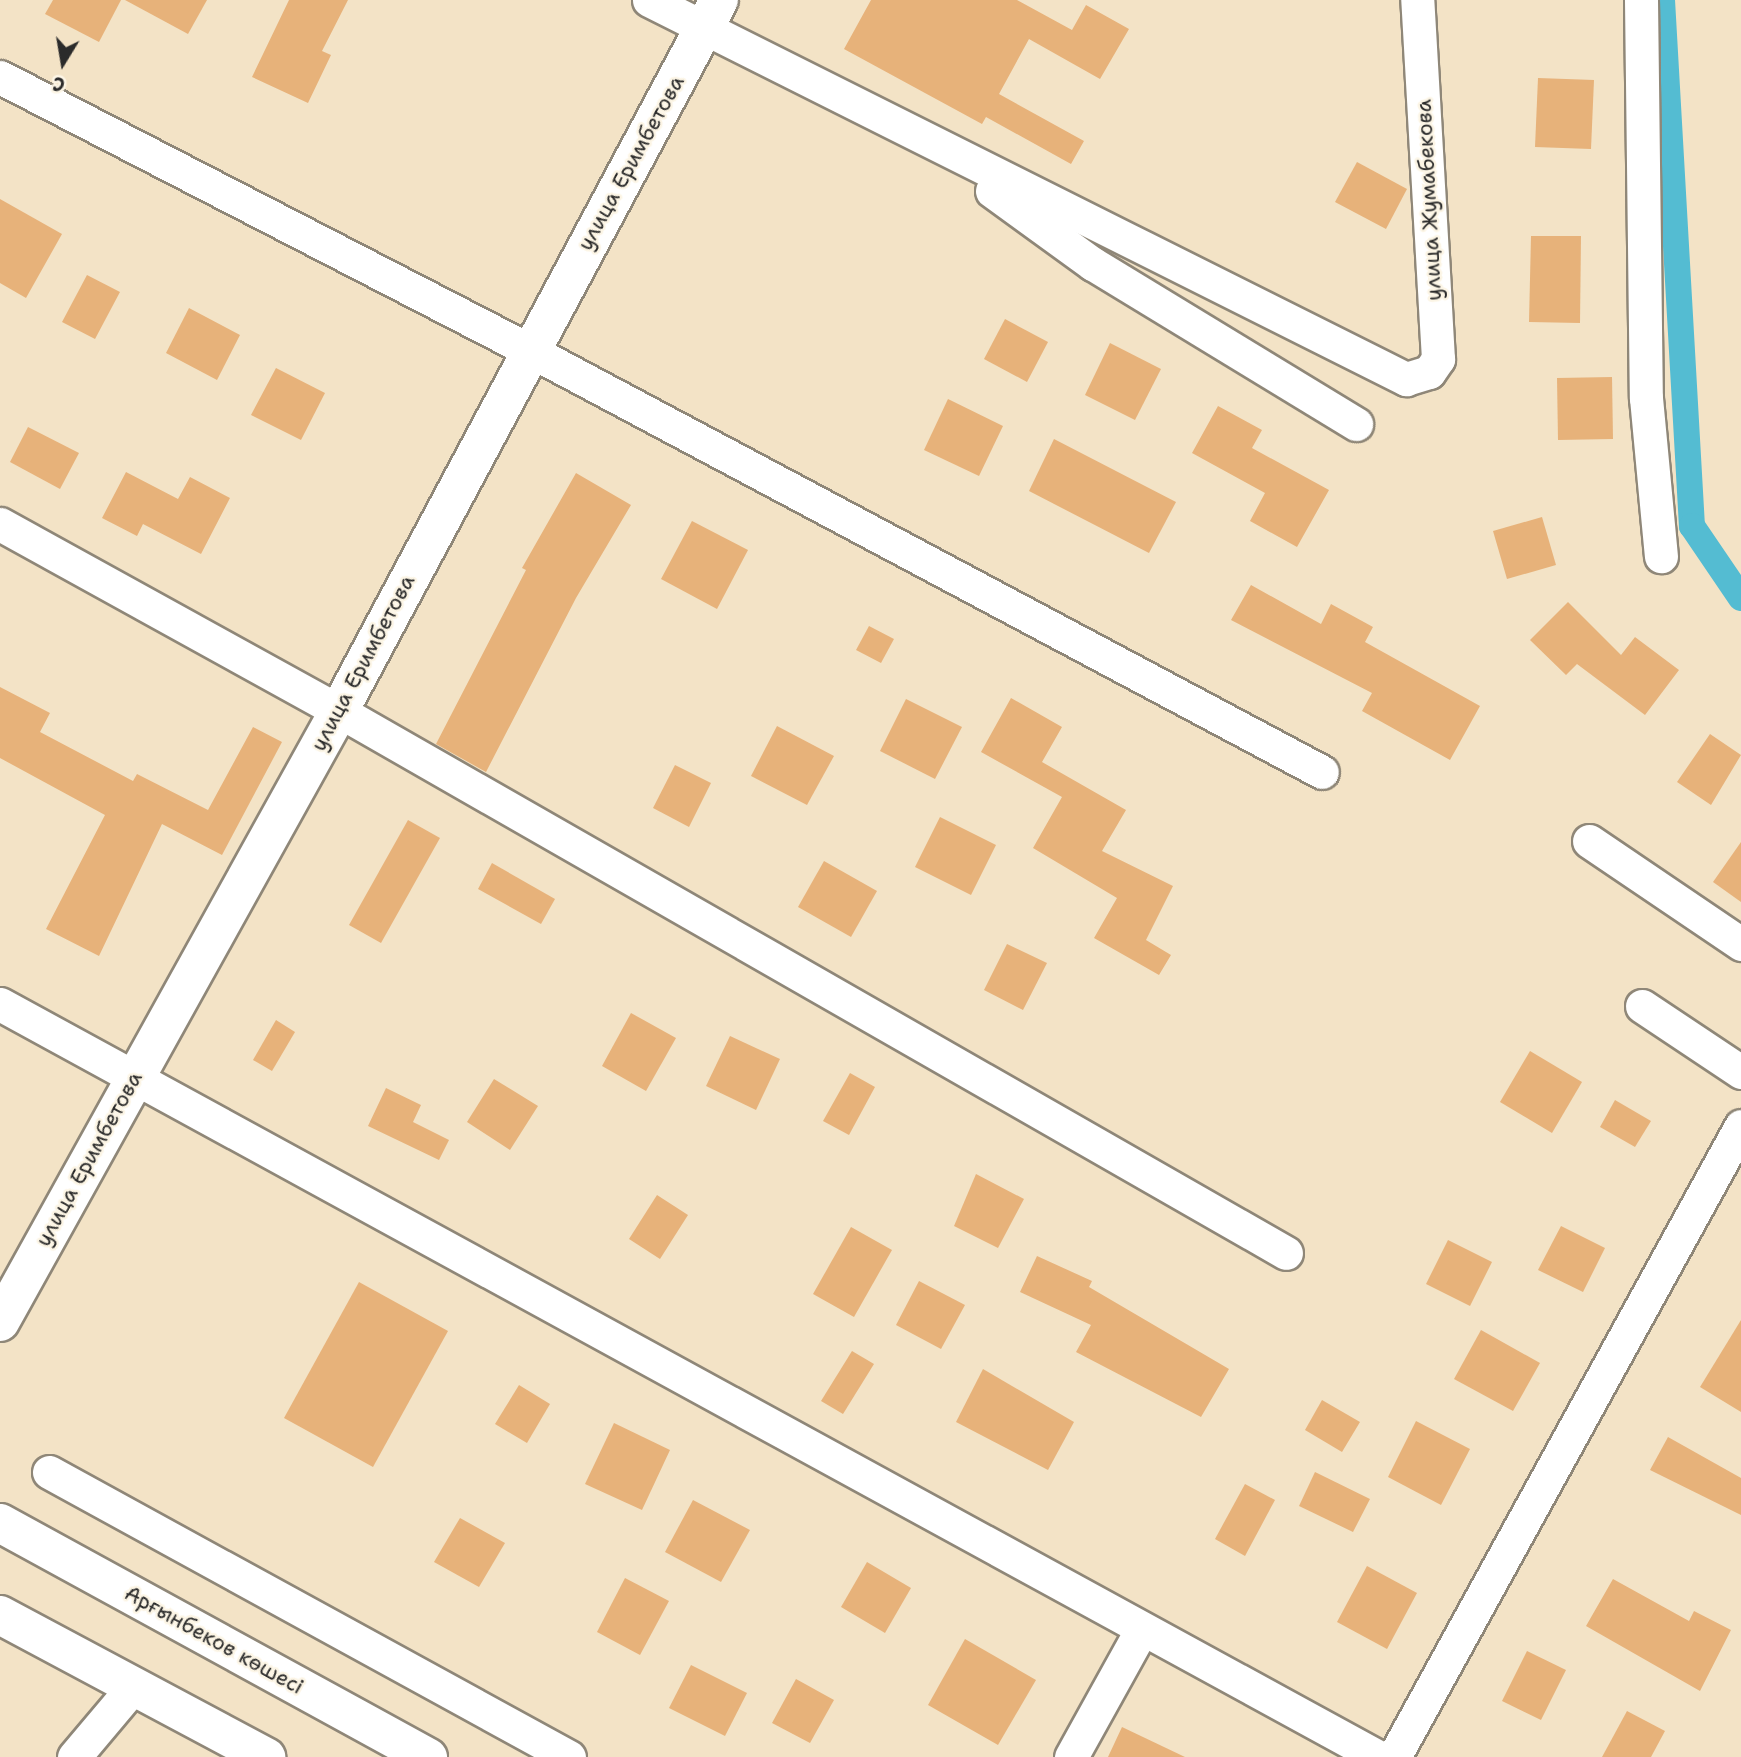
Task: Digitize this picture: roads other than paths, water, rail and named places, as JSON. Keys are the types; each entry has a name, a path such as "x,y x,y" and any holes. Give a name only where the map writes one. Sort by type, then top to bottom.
{"main road":[{"name":"улица Еримбетова","path":"0,1321 339,710 529,350 711,15"},
{"name":"Арғынбеков көшесі","path":"0,1523 428,1757"},
{"path":"0,1615 266,1757"}],"street":[{"path":"649,0 711,15 913,134 1093,264 1356,425"},
{"name":"улица Жумабекова","path":"913,134 1406,379 1429,372 1438,359 1417,0"},
{"path":"1641,0 1646,398 1661,556"},
{"path":"0,77 529,350 1322,772"},
{"path":"0,524 339,710 1286,1253"},
{"path":"1589,841 1741,944"},
{"path":"0,1004 1378,1757"},
{"path":"1642,1006 1741,1072"},
{"path":"1394,1757 1741,1126"},
{"path":"49,1472 569,1757"},
{"path":"1071,1757 1142,1629"},
{"path":"75,1757 133,1687"}],"waterway":[{"path":"1662,0 1692,526 1741,598"}]}
